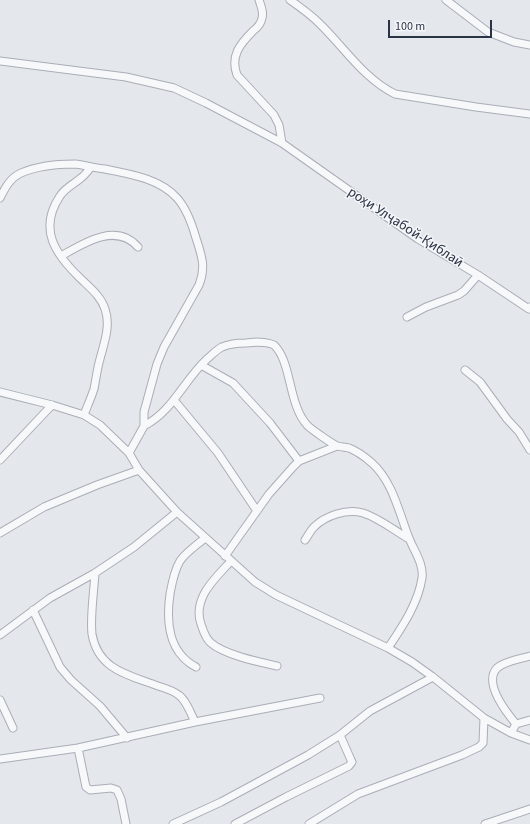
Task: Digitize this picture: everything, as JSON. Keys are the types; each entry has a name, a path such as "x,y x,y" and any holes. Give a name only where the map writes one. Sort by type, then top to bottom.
{"street":[{"path":"259,0 262,9 262,18 259,26 245,40 236,52 234,67 237,75 274,115 279,125 282,143"},
{"path":"290,0 318,22 371,78 383,88 395,94 530,114"},
{"path":"446,0 488,32 514,42 530,45"},
{"name":"роҳи Улҷабой-Қиблаӣ","path":"0,61 126,77 174,88 206,102 282,143 418,239 478,275 530,309"},
{"path":"0,198 11,179 20,173 33,169 75,164 140,177 158,184 177,198 187,213 202,258 203,269 199,286 164,347 157,364 144,412 144,426 129,453"},
{"path":"84,415 94,389 106,335 107,317 104,304 74,272 54,245 50,235 50,215 61,194 84,175 91,167"},
{"path":"61,256 87,242 106,236 123,236 133,242 138,248"},
{"path":"407,317 426,307 458,295 464,291 478,275"},
{"path":"144,426 158,418 201,365 220,348 227,345 257,342 274,345 281,357 294,401 301,417 308,427 337,446 358,452 372,464 381,475 390,488 398,505 409,539 421,566 421,585 415,602 388,648"},
{"path":"201,365 233,383 270,423 299,461"},
{"path":"465,370 480,382 507,419 519,432 530,450"},
{"path":"0,392 84,415 100,425 129,453 139,470 177,512 255,582 276,596 388,648 412,662 433,677 484,718 511,734 530,740"},
{"path":"174,400 218,453 257,511"},
{"path":"0,460 52,405"},
{"path":"225,556 285,475 299,461 337,446"},
{"path":"0,532 44,506 139,470"},
{"path":"0,635 50,598 95,573 134,547 177,512"},
{"path":"305,540 312,528 324,520 340,513 353,512 362,512 409,539"},
{"path":"196,667 183,660 174,644 169,630 168,608 172,583 180,561 205,538"},
{"path":"231,561 208,586 198,608 199,618 206,636 210,642 219,648 277,666"},
{"path":"95,573 92,634 100,655 105,662 125,675 179,695 184,701 195,722"},
{"path":"33,610 60,667 71,680 100,706 127,738"},
{"path":"516,724 497,697 494,689 495,672 500,666 506,663 530,656"},
{"path":"173,824 221,802 308,755 340,735 370,711 433,677"},
{"path":"0,759 78,748 195,722 320,698"},
{"path":"0,700 13,728"},
{"path":"308,824 358,794 455,758 480,747 483,743 484,718"},
{"path":"511,734 516,724 530,720"},
{"path":"235,824 349,766 352,762 340,735"},
{"path":"78,748 86,787 90,790 111,788 117,790 121,799 126,824"},
{"path":"485,824 530,809"}]}
